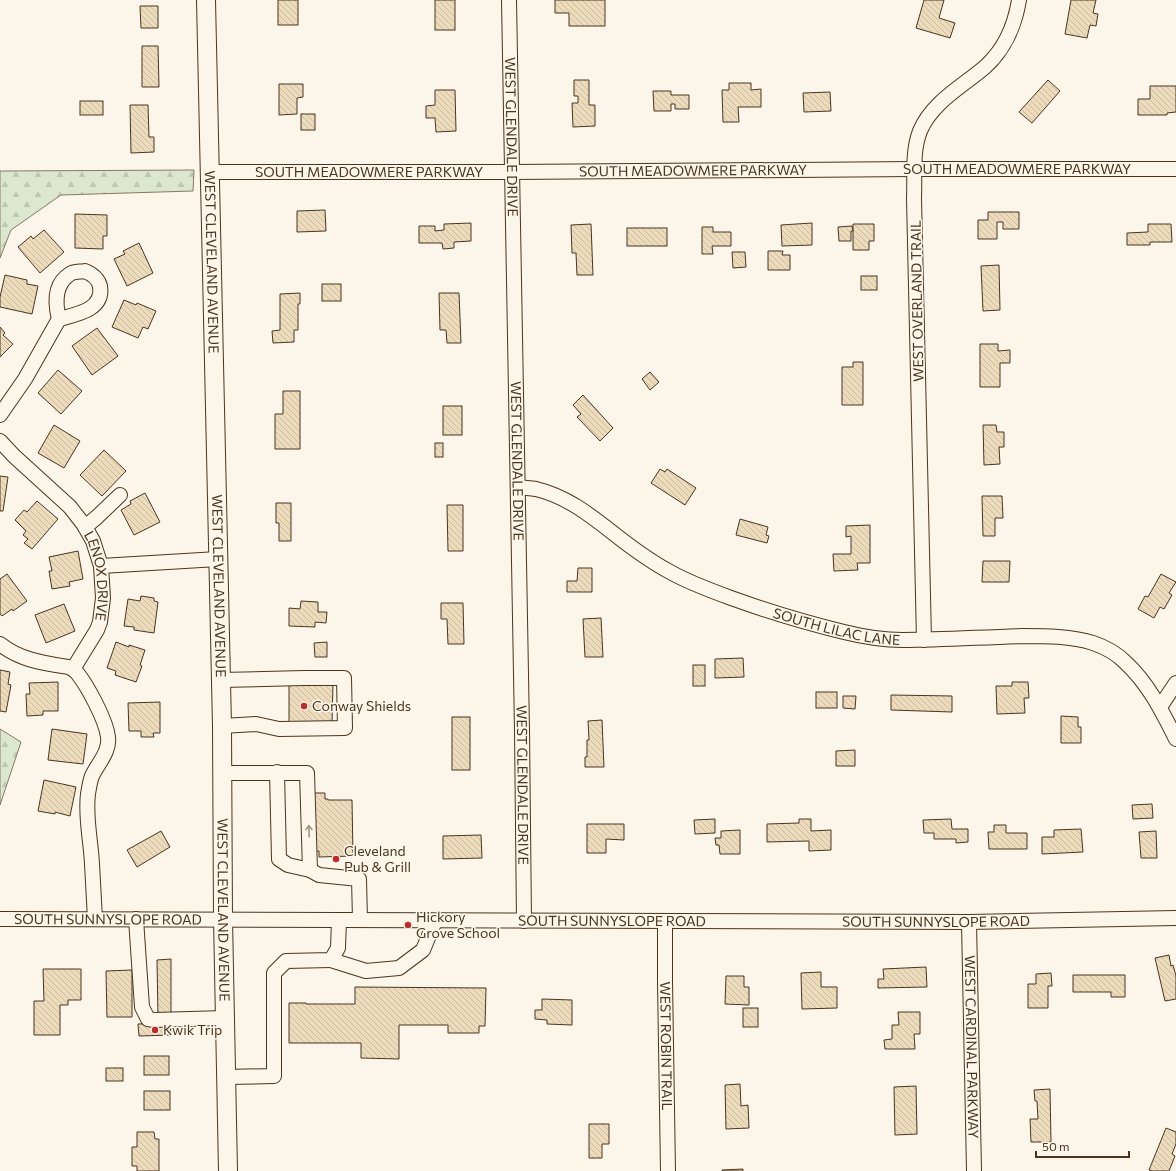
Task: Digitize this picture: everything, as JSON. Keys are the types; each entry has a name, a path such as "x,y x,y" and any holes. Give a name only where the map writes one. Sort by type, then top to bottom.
{"main road":[{"name":"WEST CLEVELAND AVENUE","path":"206,0 222,726 223,919 228,1171"}],"street":[{"name":"WEST GLENDALE DRIVE","path":"509,0 523,753 524,921"},
{"name":"WEST OVERLAND TRAIL","path":"924,640 914,198 917,140 926,120 934,110 951,94 986,66 1004,44 1013,25 1019,0"},
{"name":"SOUTH MEADOWMERE PARKWAY","path":"209,172 1176,169"},
{"path":"0,415 25,379 59,319"},
{"name":"LENOX DRIVE","path":"0,441 70,508 85,527 93,541 101,566 103,598 100,622 97,630 73,669"},
{"name":"SOUTH LILAC LANE","path":"518,487 535,489 548,493 573,504 653,562 693,584 768,611 810,623 847,633 888,639 924,640 1046,636 1092,643 1107,649 1126,662 1145,684 1160,707 1176,739"},
{"path":"85,527 97,518 120,495"},
{"path":"101,566 218,559"},
{"path":"0,644 19,656 73,669 78,673 105,723 108,737 106,749 102,760 92,776 88,795 95,919"},
{"path":"220,680 344,678 345,728 279,729 256,724 222,726"},
{"path":"1160,707 1176,683"},
{"path":"277,772 279,859 288,865 310,870 319,875 359,879 360,920"},
{"path":"222,773 307,773 310,870"},
{"name":"SOUTH SUNNYSLOPE ROAD","path":"0,919 969,922 1176,918"},
{"path":"136,919 142,1007 148,1019 225,1018"},
{"path":"331,960 338,948 339,920"},
{"path":"226,1077 274,1076 274,973 286,961 331,960 366,972 399,968 423,950 435,921"},
{"name":"WEST ROBIN TRAIL","path":"665,922 668,1171"},
{"name":"WEST CARDINAL PARKWAY","path":"969,922 974,1171"}],"green space":[{"path":"194,170 193,191 61,195 11,230 0,258 0,171"},
{"path":"0,729 21,742 0,805"}],"building":[{"path":"278,0 298,0 298,25 278,25"},
{"path":"435,0 455,0 455,30 435,30"},
{"path":"555,0 605,0 605,26 569,26 569,13 555,13"},
{"path":"924,0 944,0 939,18 955,23 950,38 916,28"},
{"path":"1071,0 1096,0 1093,13 1098,14 1096,26 1090,25 1087,38 1065,34"},
{"path":"140,6 158,6 158,28 141,28"},
{"path":"142,46 158,46 159,87 142,87"},
{"path":"574,80 589,80 589,105 595,105 595,126 573,127 572,103 578,103 578,96 574,96"},
{"path":"1048,80 1060,91 1032,123 1019,112"},
{"path":"729,83 751,83 751,90 761,89 761,107 738,107 739,122 723,122 722,90 729,90"},
{"path":"279,84 303,84 303,97 297,98 297,114 279,115"},
{"path":"1150,86 1176,86 1176,112 1167,113 1167,115 1138,115 1138,99 1150,99"},
{"path":"435,90 455,90 456,131 436,132 435,118 426,118 426,106 435,105"},
{"path":"653,91 671,91 671,95 689,95 689,109 675,109 675,104 671,104 671,111 654,111"},
{"path":"830,92 831,111 804,112 803,93"},
{"path":"80,101 103,101 103,115 80,115"},
{"path":"130,105 148,105 149,137 154,137 154,152 131,153"},
{"path":"301,114 315,114 315,130 301,130"},
{"path":"325,210 326,231 297,232 297,211"},
{"path":"988,212 1019,212 1019,229 1003,229 1003,222 997,222 997,239 978,239 978,220 988,220"},
{"path":"75,214 107,215 107,236 103,236 103,249 75,248"},
{"path":"471,223 471,241 454,242 454,248 443,249 442,243 419,243 419,226 435,226 435,231 444,230 444,224"},
{"path":"812,223 812,245 782,246 781,225"},
{"path":"591,224 593,275 577,275 576,253 572,253 571,225"},
{"path":"853,224 874,224 874,241 869,241 869,250 853,250"},
{"path":"1148,224 1171,224 1172,242 1150,242 1150,245 1127,245 1127,233 1148,232"},
{"path":"852,226 853,231 851,231 851,241 839,241 838,227"},
{"path":"702,227 713,227 713,232 731,232 731,246 712,246 713,254 702,254"},
{"path":"627,228 667,228 667,246 627,246"},
{"path":"44,230 64,252 40,273 18,247 31,236 33,239"},
{"path":"139,243 153,273 127,286 114,259 125,254 123,251"},
{"path":"768,251 783,251 782,255 790,255 790,270 768,270"},
{"path":"732,252 745,252 746,267 733,268"},
{"path":"999,265 1000,310 983,311 981,266"},
{"path":"5,275 27,280 27,284 38,286 32,314 0,307 0,297"},
{"path":"861,276 877,276 877,290 861,290"},
{"path":"322,284 341,284 341,301 322,301"},
{"path":"300,293 300,304 298,304 298,330 294,330 294,342 273,343 272,331 280,330 280,294"},
{"path":"439,293 459,293 461,343 447,343 446,330 440,330"},
{"path":"124,300 136,305 137,303 156,311 148,329 143,327 138,338 112,327"},
{"path":"0,327 5,333 3,335 13,344 0,357"},
{"path":"97,328 118,356 92,375 72,346"},
{"path":"980,344 998,344 998,351 1010,350 1010,363 1000,363 1000,387 980,387"},
{"path":"853,362 863,362 863,405 842,405 842,367 853,367"},
{"path":"58,370 82,391 61,414 38,393"},
{"path":"650,372 659,382 650,390 642,379"},
{"path":"283,391 300,391 300,449 275,449 275,414 283,414"},
{"path":"583,395 613,428 600,441 577,417 581,414 573,405"},
{"path":"443,406 462,406 462,435 443,435"},
{"path":"54,425 80,441 64,468 38,453"},
{"path":"983,425 996,425 997,432 1004,432 1004,447 999,447 1000,464 984,465"},
{"path":"435,443 443,443 443,457 435,457"},
{"path":"104,450 126,471 102,496 80,475"},
{"path":"660,469 665,472 667,469 696,488 685,505 651,483"},
{"path":"0,476 8,477 3,511 0,511"},
{"path":"145,493 160,522 134,535 121,510 131,504 130,501"},
{"path":"982,496 1002,496 1003,518 995,518 995,536 983,536"},
{"path":"37,501 58,519 32,549 24,543 28,539 23,535 26,531 15,520 24,510 27,512"},
{"path":"276,503 291,503 291,541 279,541 279,523 276,523"},
{"path":"447,505 463,505 463,551 448,551"},
{"path":"740,519 768,527 766,535 769,536 767,543 736,535"},
{"path":"870,525 870,563 857,563 858,570 834,571 833,554 851,554 851,536 846,537 846,526"},
{"path":"78,551 83,579 69,582 70,586 52,589 49,571 52,571 49,557"},
{"path":"983,561 1010,561 1009,582 982,582"},
{"path":"578,568 592,568 592,592 567,592 567,581 577,581"},
{"path":"7,574 27,601 13,611 12,609 2,616 0,614 0,579"},
{"path":"1161,574 1176,582 1169,593 1172,595 1164,609 1160,607 1154,618 1138,609 1145,596 1148,597"},
{"path":"141,596 154,598 154,601 158,602 154,633 134,630 134,627 124,626 128,599 140,601"},
{"path":"301,601 318,602 318,612 327,612 326,623 315,622 315,627 289,626 289,608 300,609"},
{"path":"441,603 463,603 464,644 448,644 447,619 441,619"},
{"path":"64,604 75,631 46,643 35,615"},
{"path":"601,618 603,657 585,657 583,619"},
{"path":"116,642 129,647 129,645 145,650 140,665 142,666 136,682 115,675 116,671 107,668"},
{"path":"327,642 327,657 315,657 314,643"},
{"path":"743,658 744,677 715,678 715,659"},
{"path":"693,665 705,665 705,686 693,686"},
{"path":"0,670 10,672 8,684 11,685 6,712 0,711"},
{"path":"58,682 58,711 43,711 43,715 27,716 26,694 30,694 29,683"},
{"path":"289,682 333,683 332,722 289,722"},
{"path":"1012,682 1028,682 1029,698 1024,698 1025,713 997,714 996,686 1012,686"},
{"path":"816,692 837,692 837,708 816,708"},
{"path":"891,695 952,696 952,712 891,710"},
{"path":"843,696 856,696 855,709 843,708"},
{"path":"160,702 160,733 153,733 154,737 141,737 141,731 129,731 128,703"},
{"path":"1061,716 1078,717 1078,727 1081,727 1081,743 1061,743"},
{"path":"452,717 470,717 470,770 452,770"},
{"path":"602,720 604,767 585,767 585,757 587,757 587,740 589,740 588,721"},
{"path":"52,729 87,734 83,764 48,760"},
{"path":"855,750 855,766 836,766 836,751"},
{"path":"44,780 76,787 70,816 55,812 55,814 38,811"},
{"path":"312,793 325,793 325,799 328,800 352,800 353,856 319,857 319,851 313,852"},
{"path":"1152,804 1153,818 1133,819 1132,805"},
{"path":"715,819 715,833 695,834 694,820"},
{"path":"799,819 811,819 811,831 831,830 831,850 809,851 809,841 767,842 767,824 799,823"},
{"path":"951,819 952,829 968,829 968,842 956,843 956,839 934,839 934,833 924,833 923,820"},
{"path":"587,824 624,824 624,840 606,839 606,853 587,853"},
{"path":"994,825 1006,825 1006,833 1027,833 1027,849 989,849 988,832 994,832"},
{"path":"1081,829 1083,852 1042,854 1042,837 1054,837 1054,830"},
{"path":"740,830 740,854 720,854 719,845 716,845 715,838 721,838 721,831"},
{"path":"161,831 170,847 137,867 127,850"},
{"path":"1156,831 1157,858 1141,858 1139,832"},
{"path":"481,835 482,858 443,859 443,836"},
{"path":"1169,955 1171,966 1173,965 1176,976 1176,999 1165,1001 1155,958"},
{"name":"Kwik Trip","path":"171,959 171,1017 158,1017 157,960"},
{"path":"926,967 927,987 878,988 878,979 884,979 883,969"},
{"path":"43,969 81,969 81,1000 68,1000 68,1005 60,1005 60,1035 34,1035 34,1001 44,1001"},
{"name":"Kwik Trip","path":"132,970 132,1017 107,1017 106,971"},
{"path":"821,972 821,987 837,987 837,1008 802,1009 801,973"},
{"path":"1051,973 1052,986 1048,986 1048,1008 1028,1008 1028,984 1036,984 1036,974"},
{"path":"1073,975 1125,975 1125,997 1111,997 1111,992 1073,992"},
{"path":"726,976 744,976 744,987 749,987 749,1005 725,1004"},
{"path":"355,987 486,988 485,1026 479,1026 479,1033 448,1033 448,1025 399,1025 399,1059 361,1058 361,1043 289,1043 289,1003 355,1004"},
{"path":"542,999 572,1000 572,1025 547,1024 547,1020 535,1019 535,1010 542,1010"},
{"path":"743,1008 758,1008 758,1027 743,1027"},
{"path":"898,1012 920,1012 920,1034 914,1034 915,1049 885,1049 884,1040 892,1039 892,1025 899,1025"},
{"name":"Kwik Trip","path":"170,1023 171,1035 139,1036 138,1024"},
{"path":"144,1056 169,1056 169,1075 144,1075"},
{"path":"106,1068 123,1068 123,1081 106,1081"},
{"path":"740,1084 741,1106 748,1105 749,1128 726,1129 725,1085"},
{"path":"916,1086 917,1134 895,1135 894,1087"},
{"path":"1050,1089 1051,1142 1031,1142 1030,1119 1038,1119 1037,1101 1035,1101 1034,1090"},
{"path":"144,1091 170,1091 170,1110 144,1110"},
{"path":"589,1124 609,1124 609,1144 602,1144 602,1158 589,1158"},
{"path":"1166,1128 1176,1132 1176,1144 1172,1154 1175,1156 1169,1171 1149,1170"},
{"path":"137,1132 154,1132 155,1139 159,1139 159,1171 137,1171 137,1166 132,1166 132,1147 137,1147"},
{"path":"743,1169 743,1171 722,1171 722,1170"}],"place":[{"name":"Conway Shields","path":"304,706"},
{"name":"Cleveland Pub & Grill","path":"336,859"},
{"name":"Hickory Grove School","path":"408,925"},
{"name":"Kwik Trip","path":"155,1030"}]}
